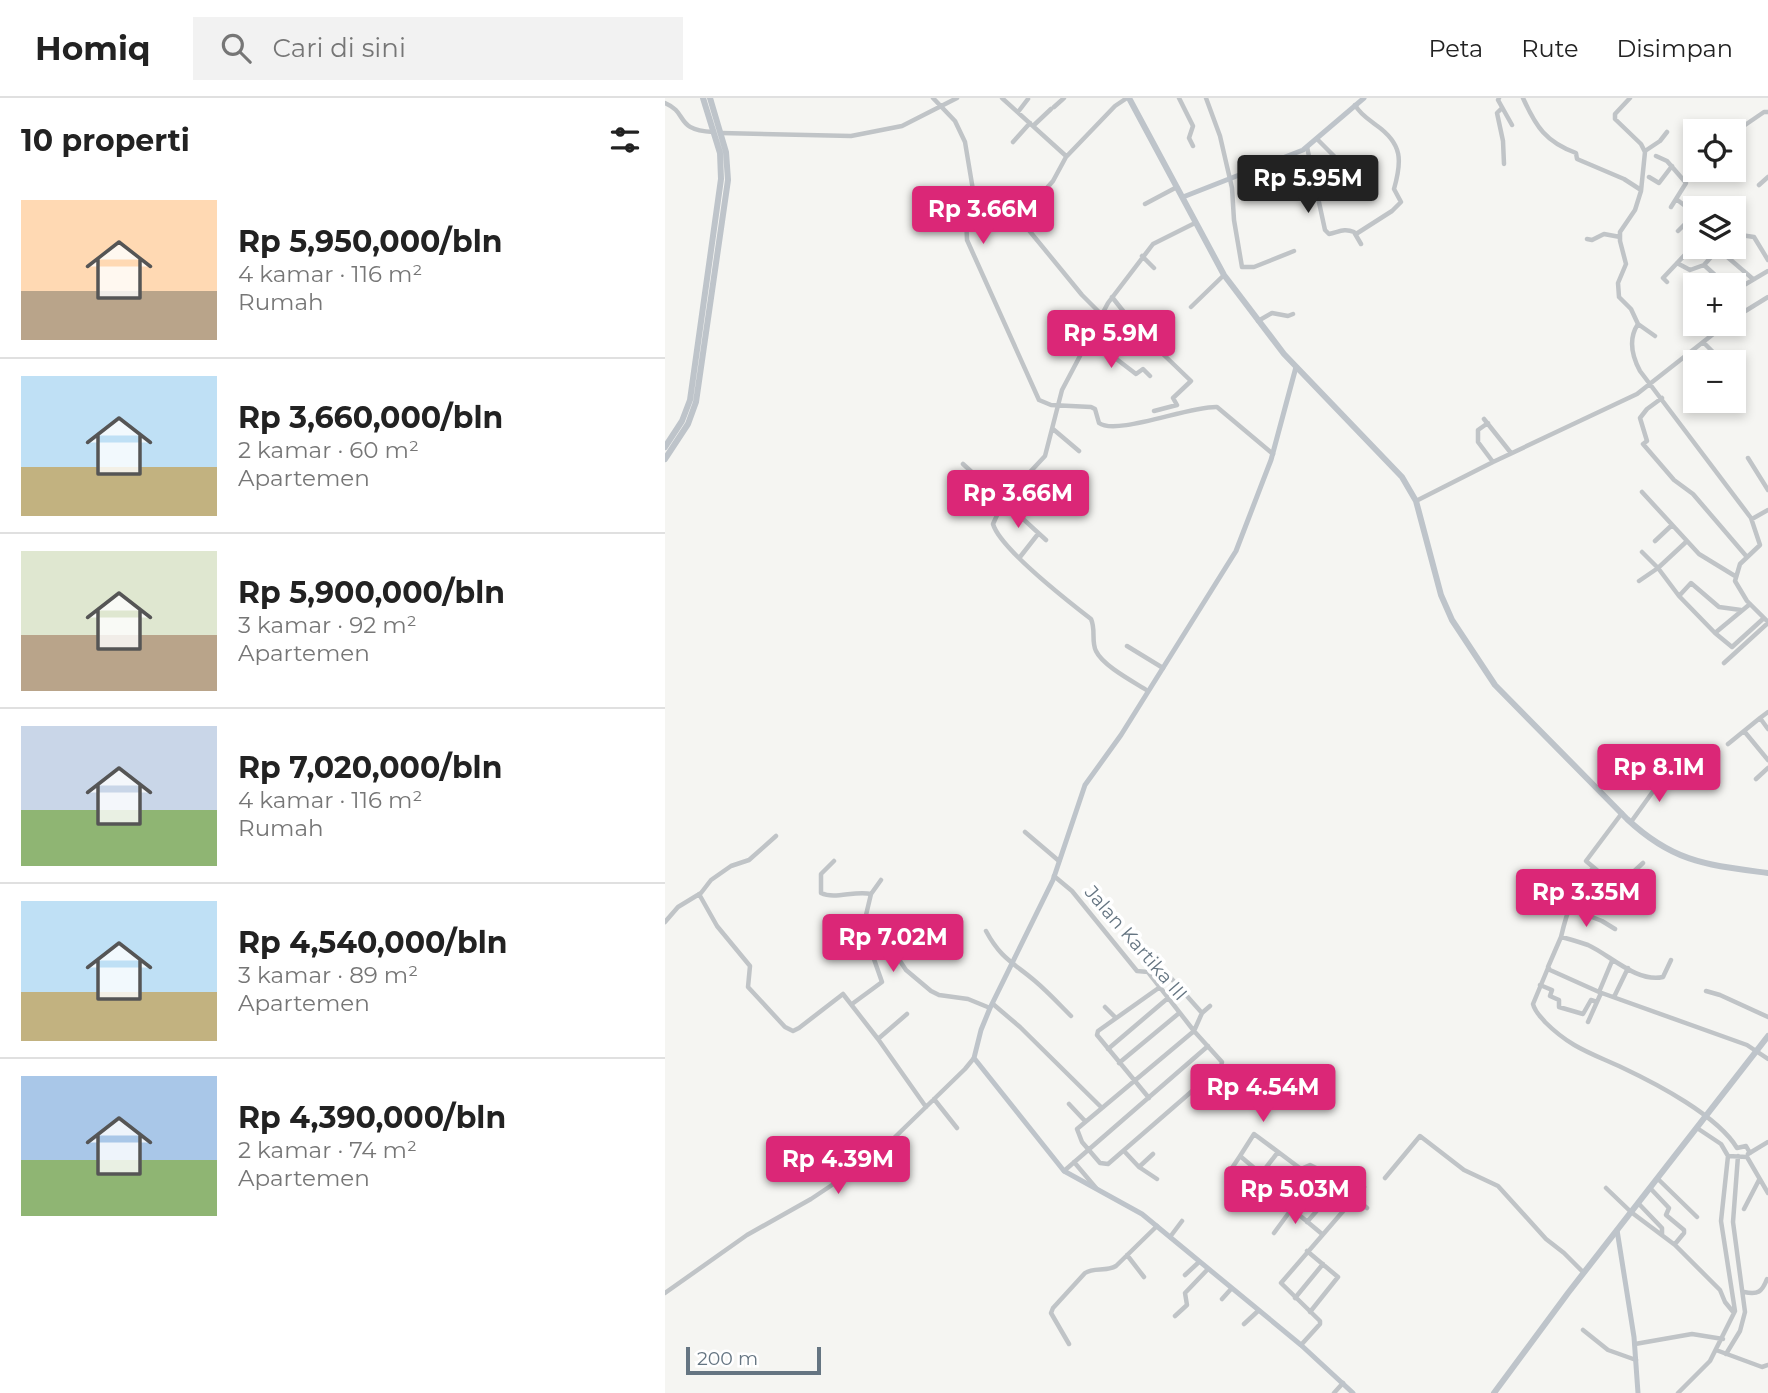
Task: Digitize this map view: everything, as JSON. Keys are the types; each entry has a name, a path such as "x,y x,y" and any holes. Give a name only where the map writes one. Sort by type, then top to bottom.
{"main road":[{"path":"665,447 682,421 689,400 728,180 726,152 703,98"},
{"path":"710,98 716,133"},
{"path":"1128,98 1224,275 1296,367 1402,477 1416,501 1441,595 1452,620 1495,685 1650,838 1684,858 1708,865 1768,873"},
{"path":"665,459 688,424 696,402 718,229"},
{"path":"1494,1393 1768,1036"}],"street":[{"path":"933,98 955,121 965,142 972,190 966,217 967,240 1039,400 1047,404 1091,407 1095,409 1099,423 1107,428 1120,427 1177,405 1173,398 1191,381 1139,331 1112,297"},
{"path":"665,103 673,107 687,127 693,130 716,133 851,136 902,126 957,98"},
{"path":"1002,98 1066,157"},
{"path":"1013,142 1064,98"},
{"path":"1101,315 1023,223 1021,216 1053,181 1066,157 1115,106 1128,98"},
{"path":"1179,98 1193,126 1189,138 1193,146"},
{"path":"1206,98 1220,136 1243,268 1254,267 1294,251"},
{"path":"1183,197 1307,147 1364,98"},
{"path":"1490,98 1498,99 1511,125"},
{"path":"1523,98 1539,127 1554,144 1576,153 1577,159 1625,179 1641,190"},
{"path":"1630,98 1615,114 1615,119 1646,153"},
{"path":"1018,112 1028,99"},
{"path":"1355,105 1398,149 1400,166 1394,187 1401,202 1356,234"},
{"path":"1502,108 1497,113 1503,141 1504,164"},
{"path":"1746,124 1764,111 1768,112"},
{"path":"1655,336 1638,324 1631,309 1619,297 1618,284 1626,264 1620,232 1635,210 1641,190 1646,153 1667,132"},
{"path":"1317,139 1348,170"},
{"path":"1307,147 1325,230 1329,234 1347,229 1356,234 1361,244"},
{"path":"1656,156 1665,159 1686,183 1671,207"},
{"path":"1649,177 1659,183 1672,166"},
{"path":"1759,185 1768,177"},
{"path":"1145,204 1177,187"},
{"path":"1676,200 1683,205"},
{"path":"1148,691 1101,659 1095,650 1091,619 1020,557 997,534 993,524 1004,500 1045,456 1062,390 1112,297 1142,255 1163,237 1195,223"},
{"path":"1678,230 1683,225"},
{"path":"1587,239 1592,240 1604,234 1620,237"},
{"path":"1746,236 1754,237 1765,248 1768,260"},
{"path":"1142,255 1154,268"},
{"path":"1656,271 1665,280 1683,257"},
{"path":"1677,263 1690,270 1704,265 1709,259"},
{"path":"1731,259 1753,279"},
{"path":"1704,265 1713,273"},
{"path":"1746,283 1768,271"},
{"path":"1191,307 1224,275"},
{"path":"1746,311 1768,297"},
{"path":"1258,321 1272,313 1288,316 1293,314"},
{"path":"1073,317 1092,331"},
{"path":"1638,324 1631,337 1640,371 1752,519 1760,545 1740,564 1735,576 1738,589 1767,621"},
{"path":"1416,501 1637,394 1711,336"},
{"path":"1089,338 1135,373 1143,369 1150,376"},
{"path":"1703,342 1711,350"},
{"path":"665,1293 747,1235 811,1199 894,1138 974,1058 991,1006 1054,876 1085,785 1163,668 1236,551 1273,454 1296,367"},
{"path":"1662,398 1640,418 1647,440 1644,445 1674,480 1693,494 1747,557"},
{"path":"1154,411 1217,407 1273,454"},
{"path":"1493,462 1478,441 1478,429 1486,421 1511,453"},
{"path":"1053,429 1079,451"},
{"path":"1748,458 1768,490"},
{"path":"963,464 1047,540"},
{"path":"1642,492 1686,542 1718,568 1735,576"},
{"path":"1752,519 1768,510"},
{"path":"1655,541 1672,526"},
{"path":"1020,557 1038,534"},
{"path":"1639,581 1658,568 1686,542"},
{"path":"1642,552 1679,596 1732,648 1767,621"},
{"path":"1679,596 1691,583 1719,607 1729,621"},
{"path":"1715,634 1749,604"},
{"path":"1719,607 1741,610"},
{"path":"1724,663 1767,621"},
{"path":"1127,646 1163,668"},
{"path":"1728,744 1768,712"},
{"path":"1760,718 1768,729"},
{"path":"1744,731 1768,760"},
{"path":"1756,779 1768,768"},
{"path":"1631,822 1654,790 1655,774"},
{"path":"1622,813 1586,859 1617,887 1643,863"},
{"path":"1025,832 1059,861"},
{"path":"665,922 678,907 699,894 711,880 731,866 746,862 776,835"},
{"path":"834,861 821,874 821,893 829,896 860,891 871,894"},
{"path":"1593,867 1569,908 1561,937 1533,1004 1534,1009 1568,1043 1647,1080 1728,1134 1737,1148 1746,1146 1738,1155 1721,1220 1735,1307 1721,1352"},
{"name":"Jalan Kartika III","path":"1054,876 1072,891 1137,971 1147,971 1207,1046"},
{"path":"852,1004 882,982 869,946 866,915 871,894 881,880"},
{"path":"699,894 717,926 750,966 748,987 785,1027 793,1031 799,1028 842,994 926,1107"},
{"path":"1569,908 1615,929"},
{"path":"866,915 874,922 906,970 931,991 991,1006 1020,1027 1101,1107"},
{"path":"986,932 996,949 1011,965 1035,981 1071,1016"},
{"path":"1561,937 1590,946 1612,961 1643,975 1660,979 1671,960"},
{"path":"1588,1022 1612,961"},
{"path":"1162,968 1202,1013"},
{"path":"1548,968 1600,992 1757,1051 1768,1059"},
{"path":"1614,997 1628,968"},
{"path":"1540,985 1552,990 1551,997 1559,1000 1559,1007 1568,1011 1583,1014 1591,1000 1597,1002"},
{"path":"1149,1098 1097,1035 1098,1031 1160,987"},
{"path":"1706,991 1768,1017"},
{"path":"1108,1049 1168,998"},
{"path":"1064,1171 1074,1162 1088,1150 1149,1098 1207,1046 1222,1062 1221,1066 1108,1164 1104,1165 1088,1150 1076,1132 1101,1107 1193,1031 1202,1013 1210,1006"},
{"path":"1105,1007 1116,1018"},
{"path":"1119,1063 1167,1020 1179,1013"},
{"path":"878,1039 907,1014"},
{"path":"974,1058 1064,1171 1131,1207 1157,1226 1301,1345 1353,1393"},
{"path":"934,1099 957,1128"},
{"path":"1069,1104 1085,1121"},
{"path":"1698,1127 1738,1155 1768,1193"},
{"path":"1230,1171 1254,1134 1301,1169 1310,1165 1324,1172 1367,1208"},
{"path":"1385,1178 1420,1136 1464,1170 1497,1186 1546,1239 1564,1252 1584,1273"},
{"path":"1738,1155 1768,1142"},
{"path":"1124,1151 1139,1167 1157,1179"},
{"path":"1261,1174 1278,1153"},
{"path":"1139,1167 1153,1154"},
{"path":"1678,1393 1721,1352 1745,1312 1733,1222 1738,1155"},
{"path":"1240,1156 1296,1203"},
{"path":"1074,1162 1097,1189"},
{"path":"1250,1175 1255,1168"},
{"path":"1274,1233 1324,1172"},
{"path":"1275,1200 1293,1177"},
{"path":"1268,1179 1261,1188 1322,1234"},
{"path":"1658,1179 1697,1217"},
{"path":"1744,1209 1759,1180"},
{"path":"1307,1222 1340,1184"},
{"path":"1301,1345 1320,1321 1280,1284 1364,1187"},
{"path":"1606,1188 1675,1245 1720,1290 1734,1314"},
{"path":"1651,1189 1669,1208 1666,1215 1668,1218 1684,1230 1685,1233 1675,1245"},
{"path":"1639,1204 1662,1228 1663,1235"},
{"path":"1170,1237 1182,1222"},
{"path":"1069,1344 1051,1310 1085,1273 1112,1269 1157,1226"},
{"path":"1617,1230 1635,1344 1638,1393"},
{"path":"1307,1251 1338,1277 1310,1312"},
{"path":"1127,1255 1144,1277"},
{"path":"1185,1275 1199,1262"},
{"path":"1295,1298 1323,1265"},
{"path":"1175,1316 1187,1305 1185,1293 1208,1269"},
{"path":"1744,1292 1757,1294 1762,1291 1767,1279"},
{"path":"1222,1299 1231,1289"},
{"path":"1244,1324 1258,1311"},
{"path":"1583,1330 1608,1350 1636,1360"},
{"path":"1635,1344 1692,1334 1723,1339"},
{"path":"1721,1352 1764,1368 1768,1365"},
{"path":"1334,1393 1343,1383"}]}
